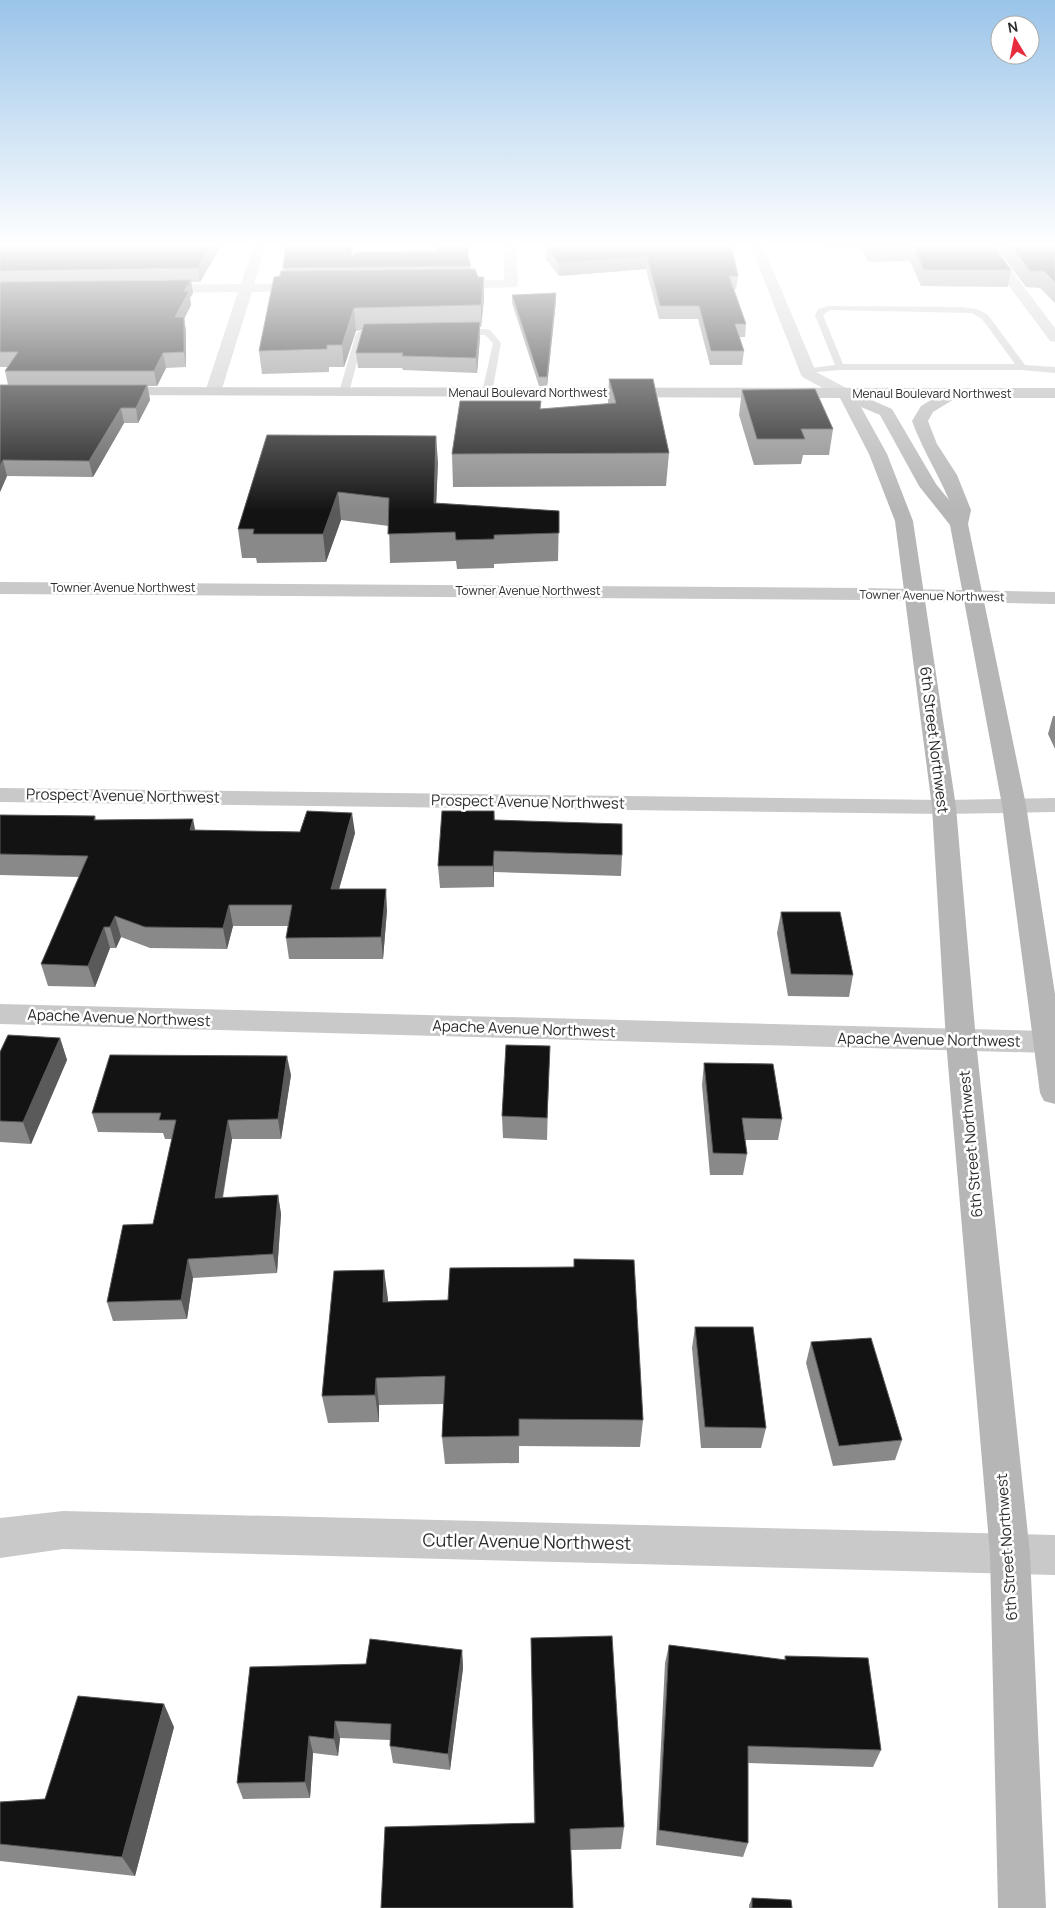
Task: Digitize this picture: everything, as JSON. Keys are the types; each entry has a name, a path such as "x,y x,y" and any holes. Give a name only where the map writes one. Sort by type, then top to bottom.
{"main road":[{"name":"Menaul Boulevard Northwest","path":"97,392 1055,393"},
{"path":"952,393 927,409 920,421 929,444 948,474 962,510 958,524"},
{"path":"846,394 886,412 928,486 958,524 1014,805 1055,1092"},
{"name":"6th Street Northwest","path":"846,394 878,454 902,513 916,596 944,807 961,1041 1010,1554 1022,1908"}],"street":[{"path":"213,392 232,333"},
{"path":"792,333 809,375 846,394"},
{"name":"Towner Avenue Northwest","path":"0,588 1055,598"},
{"name":"Prospect Avenue Northwest","path":"0,795 944,807 1055,805"},
{"name":"Apache Avenue Northwest","path":"0,1014 1048,1042"},
{"name":"Cutler Avenue Northwest","path":"0,1538 63,1530 1055,1555"}],"lane":[{"path":"344,392 360,334 388,333"},
{"path":"487,393 496,343 488,333"},
{"path":"826,333 840,367"},
{"path":"997,333 1022,367"},
{"path":"807,371 840,367 1022,367 1055,370"}],"building":[{"path":"0,333 184,333 184,352 163,353 154,371 5,371 18,352 0,352"},
{"path":"263,333 346,333 342,345 327,345 327,349 259,351"},
{"path":"362,333 479,333 476,358 402,356 403,353 356,353"},
{"path":"525,333 552,333 547,377 539,377"},
{"path":"706,333 738,333 744,351 711,351"},
{"path":"609,379 653,379 669,453 452,454 460,401 541,401 540,409 616,403"},
{"path":"0,385 147,385 136,408 121,408 89,461 3,460 0,467"},
{"path":"815,389 833,429 801,429 805,439 757,439 742,390"},
{"path":"267,435 436,436 434,503 559,511 559,533 494,535 494,539 456,540 455,532 388,534 389,498 338,492 323,534 253,534 254,529 238,529"},
{"path":"307,811 352,813 331,889 386,889 381,937 286,938 292,905 229,905 223,928 145,927 115,916 110,927 104,927 88,966 41,964 88,856 0,854 0,815 95,816 94,820 193,819 190,830 300,832"},
{"path":"442,811 494,811 494,820 622,824 622,855 494,851 493,866 438,866"},
{"path":"781,912 840,912 853,975 791,974"},
{"path":"8,1035 60,1038 23,1122 0,1121 0,1052"},
{"path":"506,1045 550,1046 547,1118 502,1116"},
{"path":"110,1055 287,1056 278,1119 228,1120 215,1198 278,1195 273,1254 188,1259 181,1300 107,1302 123,1225 153,1224 176,1120 159,1120 161,1113 92,1113"},
{"path":"704,1063 773,1064 782,1119 742,1118 747,1154 713,1153"},
{"path":"574,1259 634,1260 643,1420 519,1419 519,1436 442,1437 445,1376 376,1378 375,1395 322,1396 334,1271 384,1270 383,1302 448,1300 450,1268 574,1267"},
{"path":"695,1327 753,1327 766,1428 705,1427"},
{"path":"871,1338 902,1440 839,1446 811,1342"},
{"path":"612,1636 624,1827 570,1829 573,1908 381,1908 385,1827 535,1823 531,1638"},
{"path":"370,1639 462,1650 448,1754 390,1746 391,1724 335,1721 334,1739 309,1736 305,1782 237,1783 250,1667 366,1664"},
{"path":"669,1645 786,1660 785,1656 868,1658 881,1750 748,1746 748,1843 659,1830"},
{"path":"78,1696 164,1704 122,1857 0,1844 0,1802 45,1799"},
{"path":"752,1898 791,1900 792,1908 752,1908"}]}
